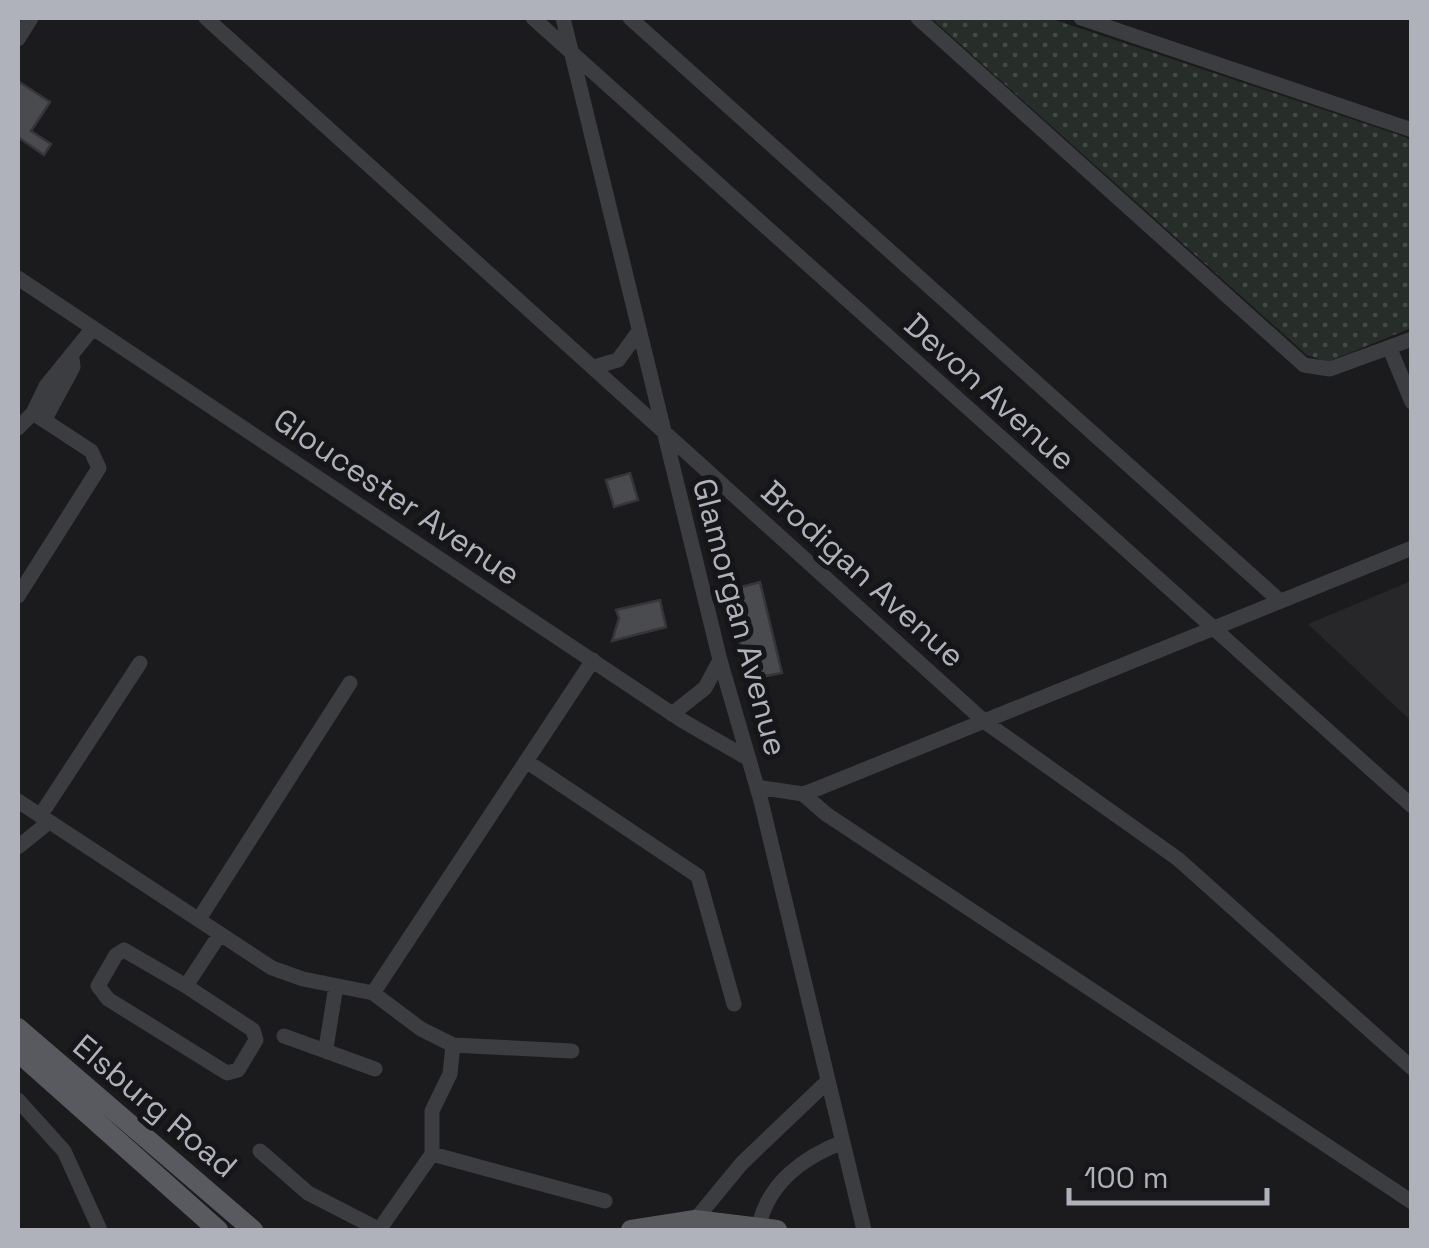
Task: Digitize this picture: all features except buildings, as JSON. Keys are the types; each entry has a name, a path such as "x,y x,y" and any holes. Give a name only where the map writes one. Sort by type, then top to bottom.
{"main road":[{"name":"Elsburg Road","path":"18,1028 253,1230"},
{"name":"Elsburg Road","path":"18,1052 218,1230"},
{"path":"632,1230 696,1220 768,1228"}],"street":[{"path":"18,38 32,18"},
{"name":"Brodigan Avenue","path":"206,18 985,722 1178,859 1412,1068"},
{"name":"Devon Avenue","path":"532,18 1412,806"},
{"name":"Glamorgan Avenue","path":"563,18 720,660 758,788 864,1230"},
{"path":"630,18 1280,600"},
{"path":"918,18 1304,365 1330,370 1412,338"},
{"path":"1080,18 1412,130"},
{"name":"Gloucester Avenue","path":"18,278 672,714 749,759"},
{"path":"18,428 39,416 93,328"},
{"path":"594,367 618,360 638,334"},
{"path":"1390,349 1412,402"},
{"path":"18,596 100,468 91,451 39,416"},
{"path":"758,788 803,794 1412,548"},
{"path":"374,993 593,660"},
{"path":"672,714 704,688 720,660"},
{"path":"18,847 44,819 140,663"},
{"path":"199,920 350,683"},
{"path":"526,761 698,876 734,1004"},
{"path":"803,794 826,814 1412,1202"},
{"path":"18,801 272,968 374,993 422,1029 453,1045 572,1051"},
{"path":"186,986 220,934"},
{"path":"129,950 186,986 256,1035 238,1070 227,1072 208,1062 108,999 98,986 116,955 129,950"},
{"path":"326,1048 336,986"},
{"path":"284,1036 376,1068"},
{"path":"260,1151 308,1193 380,1230 432,1154 432,1112 450,1074 453,1045"},
{"path":"696,1220 742,1164 828,1081"},
{"path":"18,1100 64,1151 100,1230"},
{"path":"768,1228 771,1195 784,1179 806,1159 842,1142"},
{"path":"432,1154 605,1201"}],"shaded area":[{"path":"931,18 1049,18 1405,137 1412,142 1411,328 1327,362 1307,355"},
{"path":"1411,581 1411,721 1308,624"}]}
